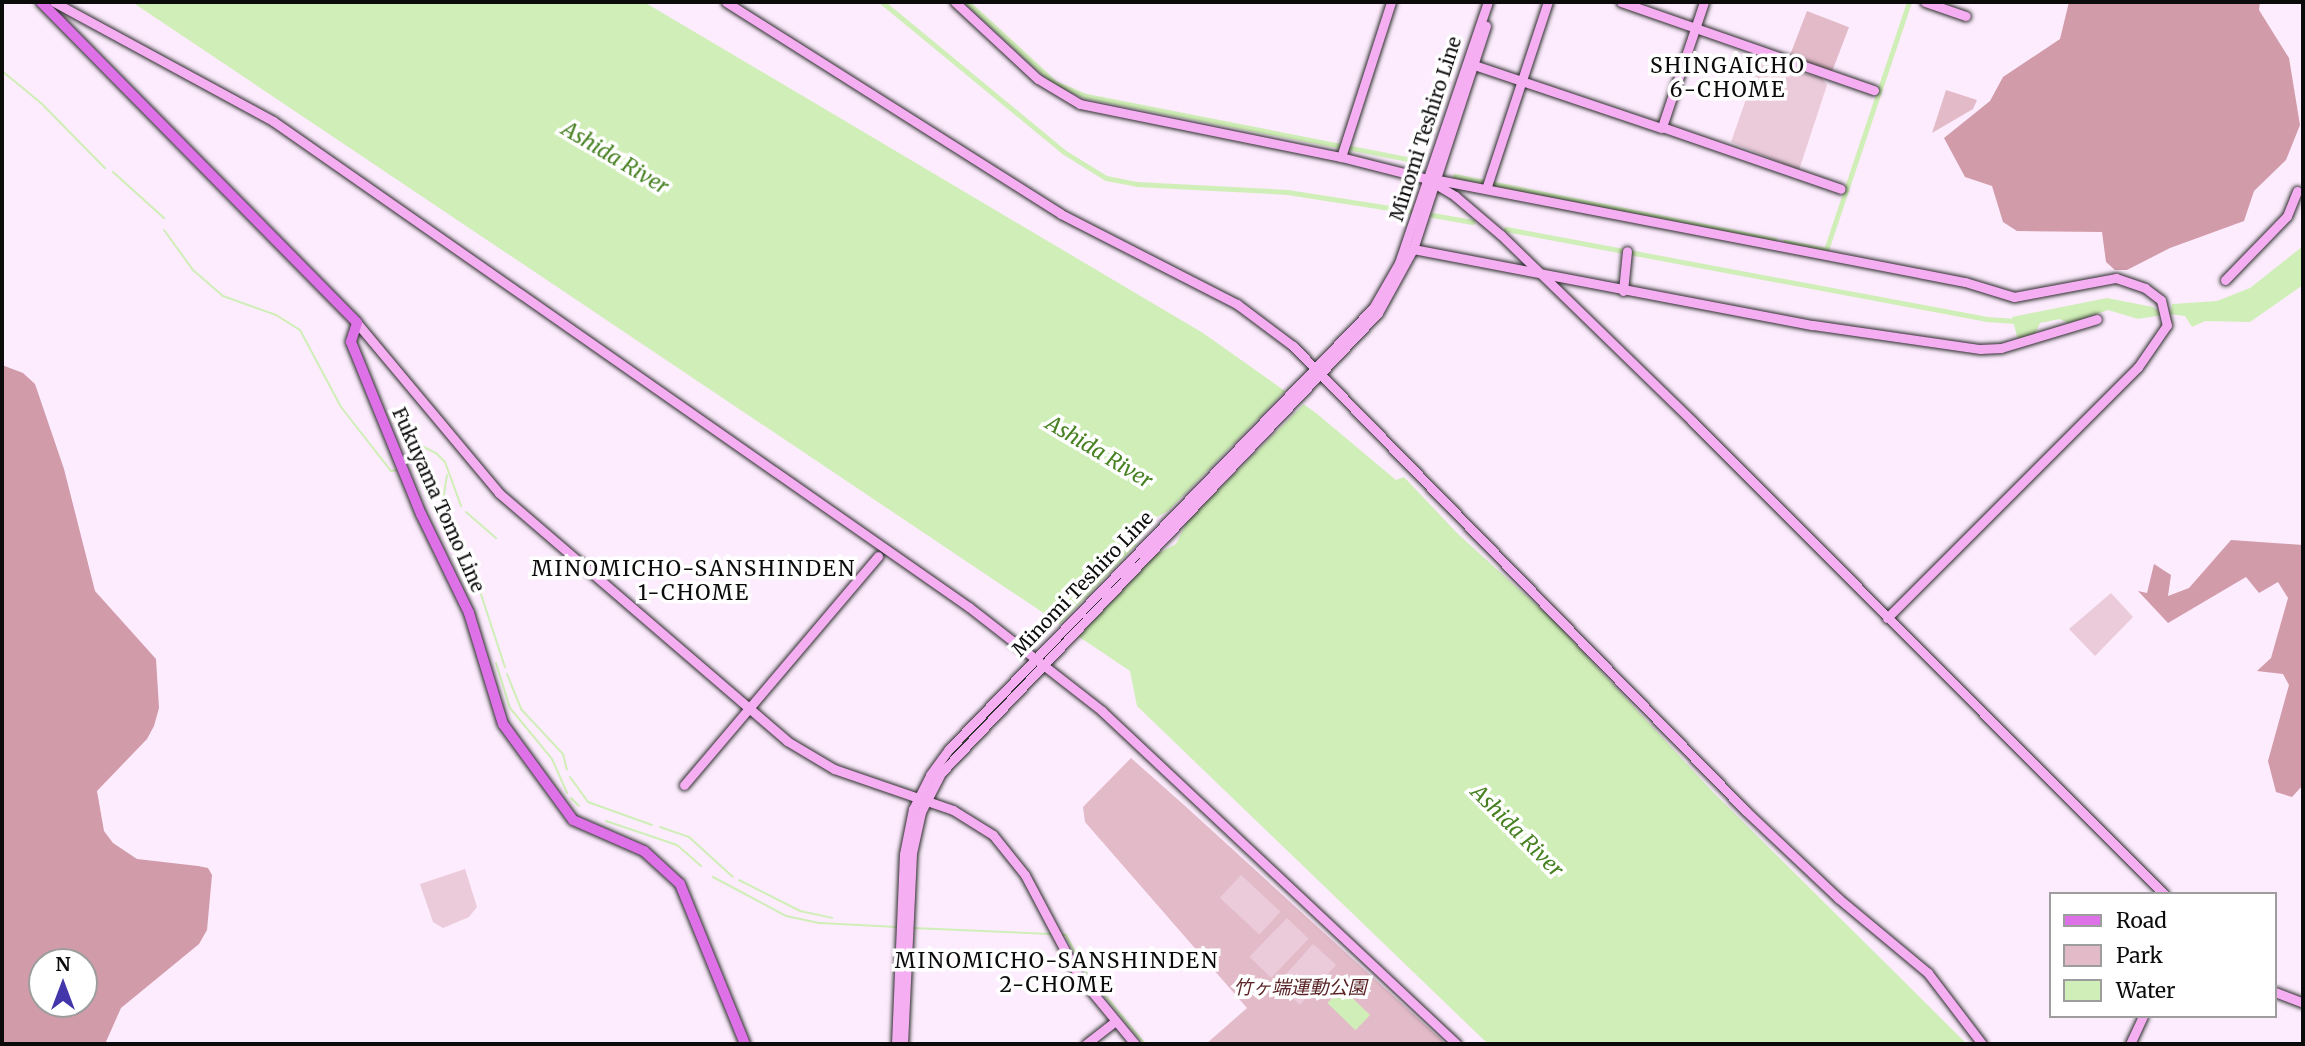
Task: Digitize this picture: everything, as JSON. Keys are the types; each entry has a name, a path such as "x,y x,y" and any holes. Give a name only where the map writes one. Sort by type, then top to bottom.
{"main road":[{"path":"41,2 357,323"},
{"name":"Fukuyama Tomo Line","path":"357,323 351,342 402,467 469,613 510,735 573,820 644,851 680,884 745,1044"}],"street":[{"path":"54,2 274,121 928,577 1102,711 1456,1044"},
{"path":"726,2 1060,214 1237,303 1319,372 1746,811 1855,914 1928,973 1982,1044"},
{"path":"955,2 1038,79 1068,99 1341,157 1433,181 1965,282 2014,297 2116,278 2144,288 2164,304 2166,327 2138,367 1887,618"},
{"path":"1341,157 1391,2"},
{"name":"Minomi Teshiro Line","path":"896,1044 912,853 922,798 949,749 1046,654 1378,313 1413,249 1488,2"},
{"name":"Minomi Teshiro Line","path":"1470,63 1494,2"},
{"path":"1486,189 1548,2"},
{"path":"1621,2 1874,90"},
{"path":"1704,2 1661,127 1840,189"},
{"path":"1925,2 1966,16"},
{"path":"1470,63 1661,128"},
{"path":"1433,181 1481,216 1541,274 2162,892"},
{"name":"Minomi Teshiro Line","path":"1319,372 1385,291 1433,181"},
{"path":"2225,280 2287,216 2297,191"},
{"path":"1413,249 1813,325 1980,349 2001,348 2097,319"},
{"path":"1623,291 1627,253"},
{"path":"357,323 499,493 749,707 816,760 922,798 993,835 1019,865 1078,975 1135,1044"},
{"path":"684,785 878,556"},
{"name":"Minomi Teshiro Line","path":"904,1044 905,927"},
{"path":"2277,993 2303,1003"},
{"path":"2130,1044 2142,1018"},
{"path":"1086,1044 1115,1021"}],"green space":[{"path":"1807,11 1849,27 1832,72 1790,56"},
{"path":"1759,62 1822,78 1827,85 1799,170 1731,142"},
{"path":"1946,90 1977,100 1973,109 1932,133"},
{"path":"2111,593 2133,617 2095,656 2069,629"},
{"name":"竹ヶ端運動公園","path":"1131,758 1446,1044 1206,1044 1247,1008 1085,822 1083,807"},
{"path":"465,869 477,907 469,917 443,928 433,922 420,884"},
{"path":"1241,875 1280,912 1259,934 1220,898"},
{"path":"1287,918 1309,939 1271,978 1249,957"},
{"path":"1313,944 1336,965 1300,1005 1277,984"}],"shaded area":[{"path":"2069,2 2260,2 2259,10 2289,58 2300,125 2286,160 2254,191 2244,221 2170,248 2127,270 2115,270 2106,262 2102,232 2017,231 2003,222 1992,186 1965,177 1944,138 1990,101 2003,77 2060,39"},
{"path":"2,365 23,373 35,384 64,469 95,591 156,659 159,708 154,726 147,739 97,791 104,831 113,843 137,859 208,868 212,875 207,930 199,944 121,1008 105,1044 2,1044"},
{"path":"2231,540 2303,545 2303,785 2292,797 2276,792 2268,761 2289,685 2283,674 2257,671 2271,658 2288,598 2278,582 2259,593 2246,577 2168,623 2138,591 2147,593 2154,564 2171,575 2168,596 2189,588"}],"water":[{"name":"Ashida River","path":"132,2 644,2 1203,333 1316,413 1396,480 1404,477 1458,534 1554,621 1713,792 1967,1044 1488,1044 1137,706 1130,671"},
{"path":"2303,246 2303,285 2250,322 2205,321 2192,327 2185,316 2170,314 2172,304 2217,301 2250,288"},
{"path":"2107,298 2153,307 2163,315 2138,319 2108,310 2069,324 2060,319 2040,323 2035,334 2018,340 2012,317"},
{"path":"1342,988 1370,1015 1355,1030 1327,1003"}],"pier":[{"path":"1287,389 1306,402 1186,523 1176,544 1155,555 1075,638 1058,626 1136,545 1146,523 1168,511"}],"waterway":[{"path":"882,2 1064,152 1106,178 1136,184 1287,192 1410,211"},
{"path":"967,2 1055,83 1086,96 1421,162"},
{"path":"1785,242 1826,250 1909,2"},
{"path":"2,71 42,104 105,168"},
{"path":"113,172 164,218"},
{"path":"1455,176 1775,240"},
{"path":"1432,215 1472,222"},
{"path":"1506,229 1986,319 2016,321"},
{"path":"164,230 193,270 223,296 276,315 300,330 341,407 391,471 398,470"},
{"path":"405,464 422,446 437,454 445,462 461,506"},
{"path":"447,475 441,512 470,568"},
{"path":"466,512 496,538"},
{"path":"475,576 505,667"},
{"path":"496,663 510,708 552,759 567,793"},
{"path":"507,674 521,709 563,754 567,770"},
{"path":"570,777 588,802 652,825"},
{"path":"571,798 579,806"},
{"path":"606,821 677,845 701,866"},
{"path":"660,827 689,837 733,877"},
{"path":"713,877 786,916 820,923 897,927"},
{"path":"739,880 800,911 832,918"},
{"path":"913,928 1051,934"},
{"path":"1060,935 1066,935 1085,971 1145,1044"}],"district":[{"name":"SHINGAICHO 6-CHOME","path":"1728,78"},
{"name":"MINOMICHO-SANSHINDEN 1-CHOME","path":"694,581"},
{"name":"MINOMICHO-SANSHINDEN 2-CHOME","path":"1057,973"}]}
